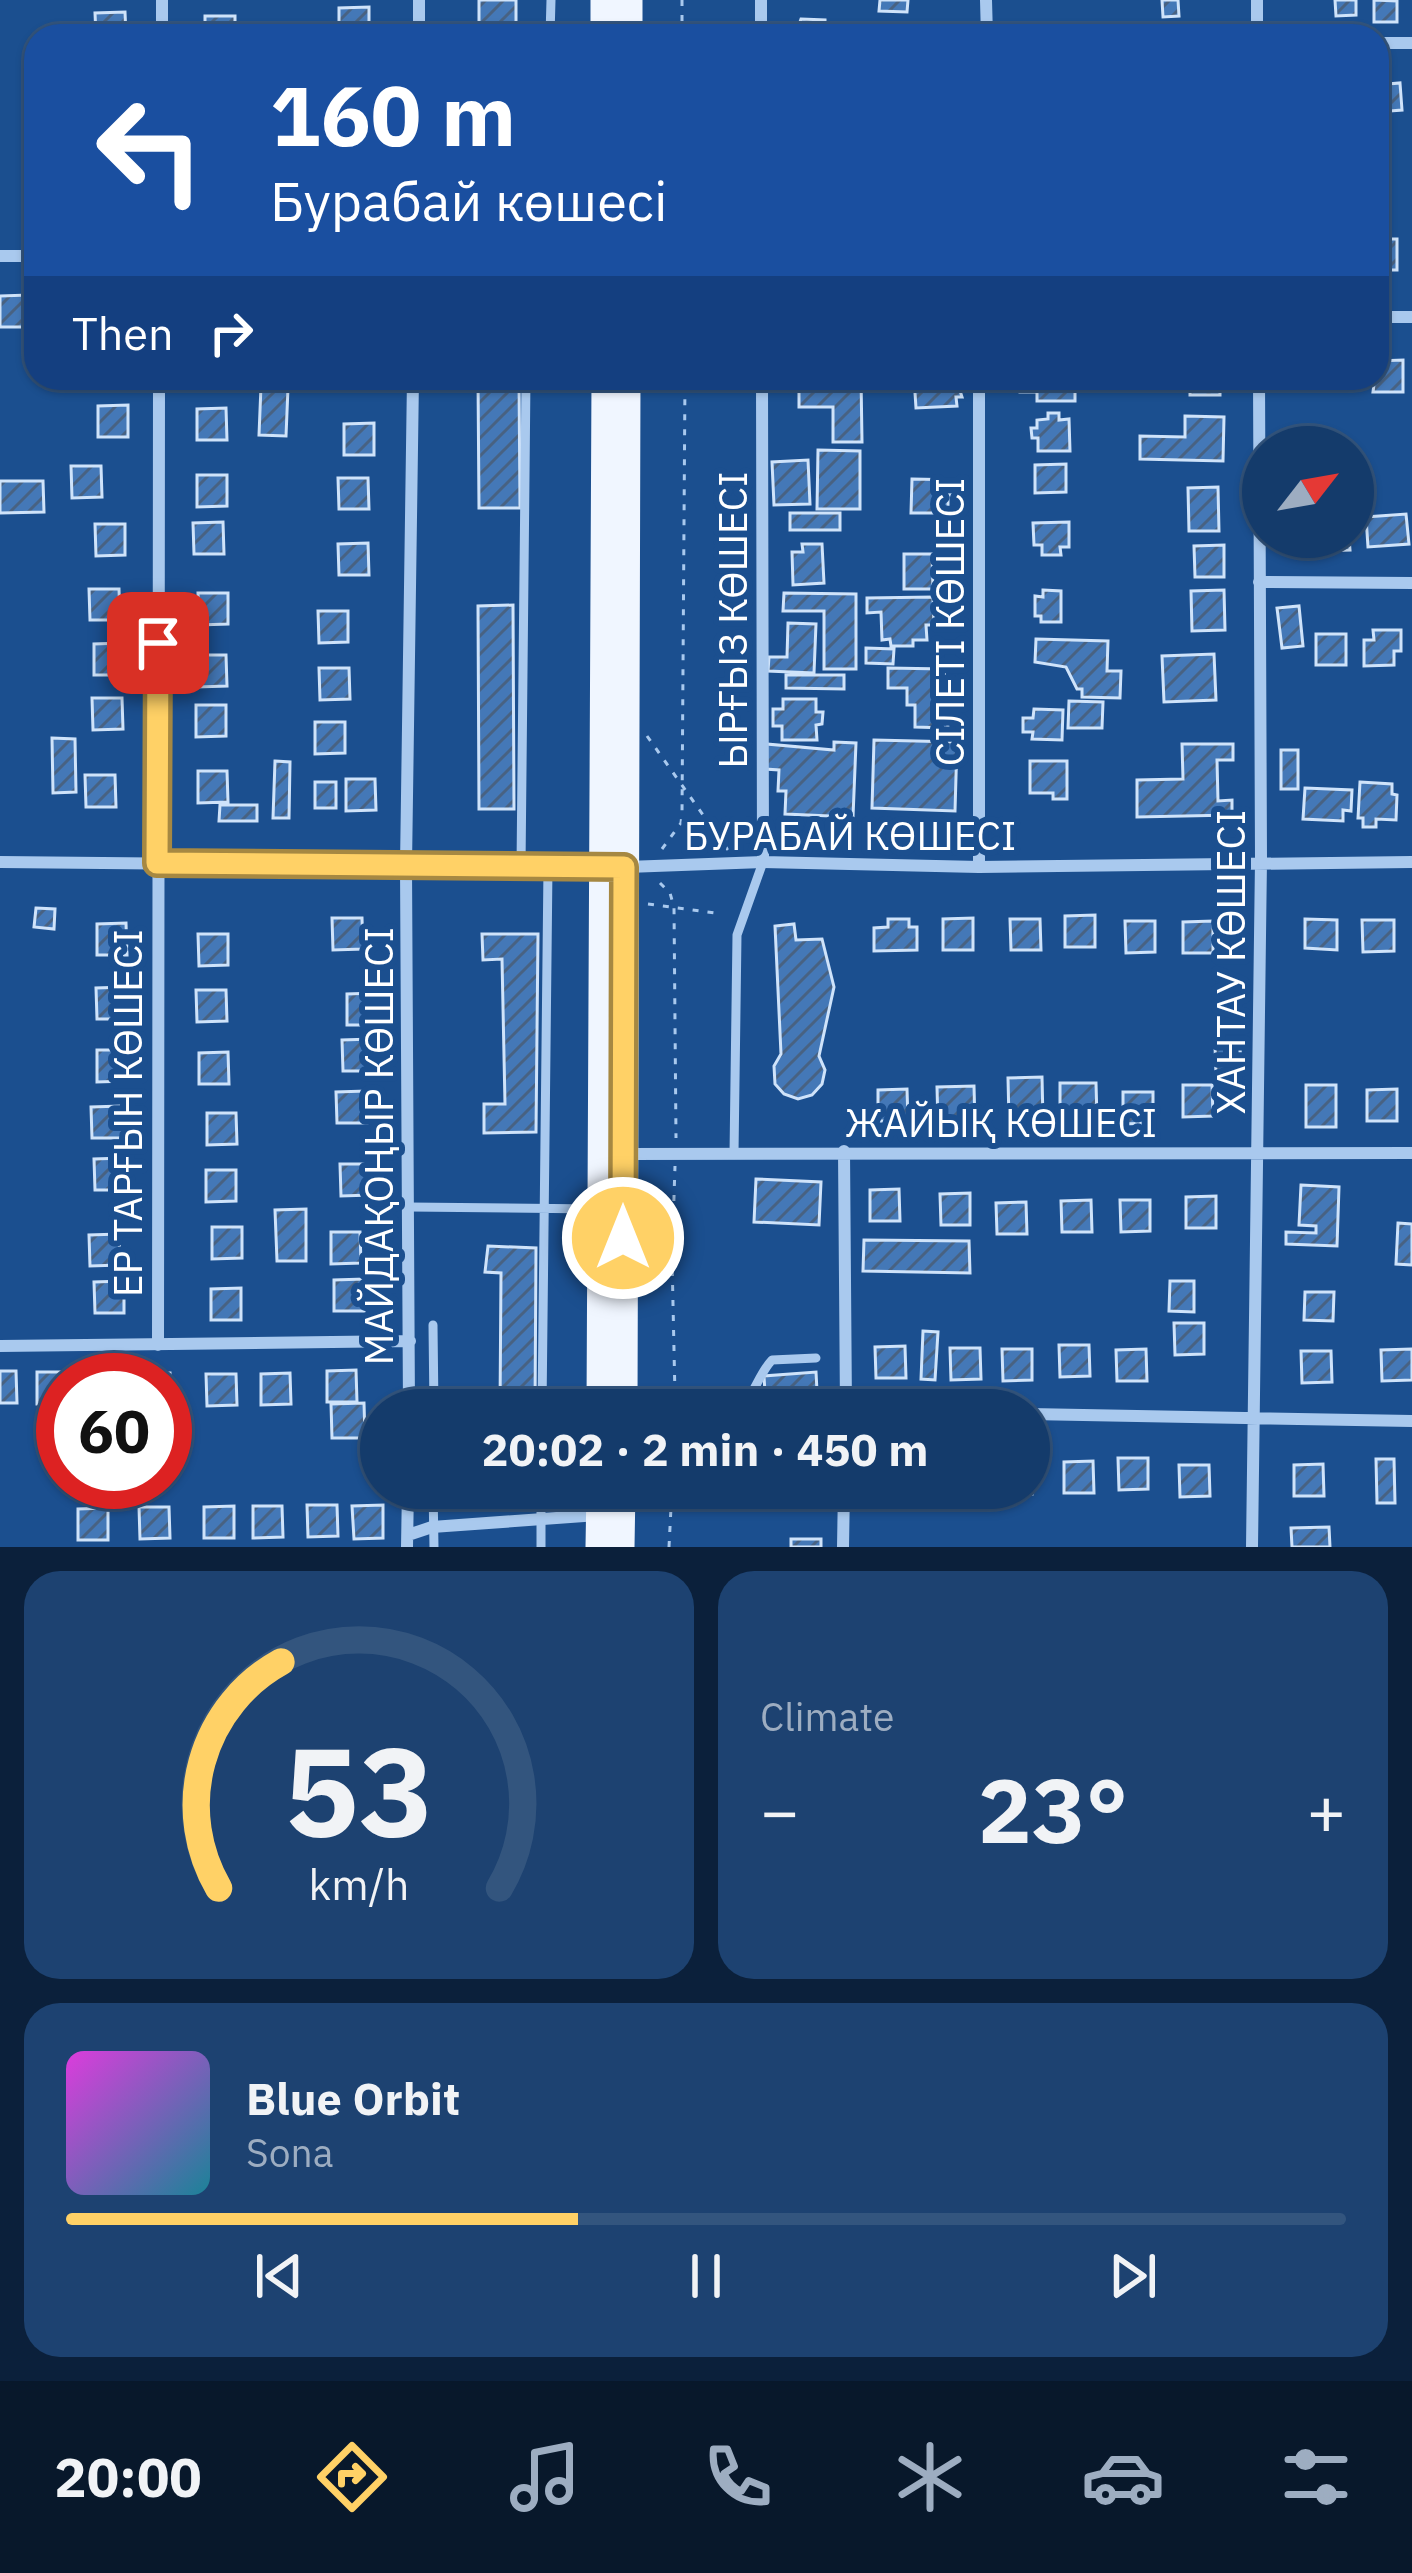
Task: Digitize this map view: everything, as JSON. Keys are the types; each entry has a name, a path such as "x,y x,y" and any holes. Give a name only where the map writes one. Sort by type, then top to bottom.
{"main road":[{"path":"605,390 623,1154 617,1389"},
{"path":"614,1389 600,1209 627,390"},
{"path":"599,1547 600,1509"},
{"path":"621,1547 622,1509"}],"street":[{"name":"ЕР ТАРҒЫН КӨШЕСІ","path":"158,1345 159,390"},
{"name":"МАЙДАҚОҢЫР КӨШЕСІ","path":"409,1389 406,866 412,390"},
{"name":"ЫРҒЫЗ КӨШЕСІ","path":"762,390 763,862"},
{"name":"СІЛЕТІ КӨШЕСІ","path":"979,867 980,390"},
{"name":"ХАНТАУ КӨШЕСІ","path":"1252,1547 1262,860 1259,390"},
{"path":"1259,582 1412,583"},
{"name":"БУРАБАЙ КӨШЕСІ","path":"0,862 521,867 763,862 979,867 1262,860 1412,862"},
{"path":"844,1151 846,1389"},
{"name":"ЖАЙЫҚ КӨШЕСІ","path":"623,1154 1412,1154"},
{"path":"0,1346 410,1341"},
{"path":"1050,1414 1412,1421"},
{"path":"407,1541 408,1509"},
{"path":"407,1541 432,1527 541,1518 574,1509"},
{"path":"843,1547 844,1509"}],"lane":[{"path":"521,867 526,390"},
{"path":"734,1154 737,935 763,862"},
{"path":"542,1389 548,867"},
{"path":"409,1207 600,1209"},
{"path":"434,1325 434,1389"},
{"path":"754,1389 772,1360 816,1358"},
{"path":"432,1509 434,1547"},
{"path":"541,1509 541,1547"}],"path":[{"path":"661,856 681,823 685,390"},
{"path":"640,749 646,734 732,854"},
{"path":"639,903 722,914"},
{"path":"669,1547 671,1509"}],"building":[{"path":"479,0 516,0 516,24 479,24"},
{"path":"880,0 908,0 907,12 879,11"},
{"path":"1162,0 1178,0 1179,16 1163,17"},
{"path":"1335,0 1356,0 1356,15 1336,16"},
{"path":"1374,0 1397,1 1397,22 1374,22"},
{"path":"369,7 369,24 339,24 339,8"},
{"path":"125,12 126,24 95,24 95,13"},
{"path":"205,16 235,16 235,24 205,24"},
{"path":"801,19 825,20 825,24 799,24"},
{"path":"1400,83 1402,110 1389,111 1389,84"},
{"path":"1389,239 1397,239 1397,270 1389,270"},
{"path":"24,295 24,327 0,327 0,296"},
{"path":"1403,360 1403,392 1373,392 1389,390 1389,361"},
{"path":"261,390 288,390 286,436 259,435"},
{"path":"478,390 519,390 520,508 479,508"},
{"path":"799,390 861,390 862,442 833,442 833,407 799,407"},
{"path":"915,390 960,390 957,406 916,408"},
{"path":"1075,390 1075,401 1037,401 1037,392 1020,392"},
{"path":"1190,390 1220,390 1220,395 1190,395"},
{"path":"128,405 128,437 98,437 98,406"},
{"path":"226,408 227,440 197,440 197,409"},
{"path":"1048,413 1059,413 1059,420 1069,419 1070,451 1038,451 1038,438 1032,438 1031,428 1037,428 1037,420 1048,419"},
{"path":"1185,416 1224,417 1223,461 1140,459 1140,436 1185,437"},
{"path":"374,423 374,455 344,455 344,424"},
{"path":"818,450 860,451 860,509 817,509"},
{"path":"808,460 810,504 774,505 772,462"},
{"path":"1066,464 1066,492 1035,493 1035,465"},
{"path":"71,466 101,466 102,497 72,498"},
{"path":"197,475 227,475 227,506 197,507"},
{"path":"338,478 368,478 369,509 339,509"},
{"path":"912,479 960,480 960,495 948,495 948,513 911,513"},
{"path":"0,481 43,481 44,512 0,513"},
{"path":"1218,487 1219,531 1189,531 1188,488"},
{"path":"790,513 840,513 840,530 790,530"},
{"path":"1406,514 1409,544 1374,547 1374,516"},
{"path":"223,522 224,554 194,554 193,523"},
{"path":"1069,522 1069,547 1060,547 1061,555 1042,555 1042,545 1034,545 1033,523"},
{"path":"95,524 125,524 125,555 96,556"},
{"path":"368,543 369,575 339,575 338,544"},
{"path":"802,544 822,544 824,583 793,585 792,552 803,552"},
{"path":"1224,545 1224,577 1195,577 1194,546"},
{"path":"904,554 932,554 933,589 904,589"},
{"path":"89,589 119,589 120,620 90,620"},
{"path":"1043,590 1061,591 1061,622 1041,622 1041,616 1035,616 1035,596 1043,597"},
{"path":"1224,590 1225,630 1192,631 1191,591"},
{"path":"198,593 228,593 228,624 199,625"},
{"path":"784,593 856,594 856,669 824,669 824,611 783,611"},
{"path":"933,597 934,625 926,625 927,640 913,640 913,646 891,646 890,639 882,640 881,612 867,613 867,598"},
{"path":"513,605 514,809 479,809 478,606"},
{"path":"1299,606 1303,646 1282,648 1277,608"},
{"path":"318,611 348,611 348,642 319,643"},
{"path":"788,623 816,624 814,673 768,671 769,657 787,657"},
{"path":"1373,630 1401,630 1401,651 1394,651 1394,665 1364,666 1364,640 1374,640"},
{"path":"1316,634 1346,634 1346,665 1316,665"},
{"path":"1036,639 1108,641 1107,671 1121,671 1120,698 1082,697 1082,689 1077,689 1066,667 1035,662"},
{"path":"123,643 124,675 94,675 94,644"},
{"path":"866,648 894,649 893,664 866,663"},
{"path":"1214,654 1216,700 1164,702 1162,656"},
{"path":"196,655 226,655 227,686 197,687"},
{"path":"319,668 349,668 350,699 320,700"},
{"path":"888,668 944,669 948,728 915,727 915,705 907,705 907,688 888,688"},
{"path":"786,675 844,675 844,689 786,688"},
{"path":"92,698 122,698 123,729 93,730"},
{"path":"783,699 816,699 816,712 823,712 822,724 816,725 817,740 782,740 782,726 773,726 773,709 783,709"},
{"path":"1069,701 1103,702 1102,728 1068,728"},
{"path":"196,705 226,705 226,736 196,737"},
{"path":"1034,709 1063,710 1062,740 1032,739 1033,732 1023,732 1023,718 1033,718"},
{"path":"315,722 345,722 345,753 315,754"},
{"path":"52,738 75,739 76,792 53,793"},
{"path":"874,740 957,742 955,811 872,808"},
{"path":"834,742 856,743 853,817 785,814 786,791 778,791 779,770 765,769 766,744 834,750"},
{"path":"1182,744 1233,744 1233,760 1217,760 1218,801 1232,800 1232,815 1137,817 1137,780 1183,779"},
{"path":"1281,750 1298,750 1298,789 1281,789"},
{"path":"275,761 290,762 289,818 273,818"},
{"path":"1030,761 1067,761 1067,799 1053,799 1053,793 1030,793"},
{"path":"198,771 227,771 228,802 198,803"},
{"path":"85,775 115,775 116,807 86,807"},
{"path":"346,779 375,779 376,810 346,811"},
{"path":"315,782 336,782 336,808 315,808"},
{"path":"1360,782 1392,784 1392,794 1397,795 1396,820 1376,819 1376,827 1363,827 1363,818 1358,818"},
{"path":"1305,788 1352,790 1351,811 1343,810 1343,821 1303,819"},
{"path":"220,805 257,805 257,821 219,821"},
{"path":"1239,887 1241,916 1222,917 1220,888"},
{"path":"36,908 55,909 54,929 34,927"},
{"path":"1095,915 1095,947 1065,947 1065,916"},
{"path":"332,918 362,918 363,949 333,950"},
{"path":"973,918 973,950 943,950 943,919"},
{"path":"888,919 909,919 909,927 917,927 917,950 874,951 874,928 888,927"},
{"path":"1010,919 1040,919 1041,950 1011,950"},
{"path":"1305,919 1337,920 1337,950 1305,948"},
{"path":"1362,920 1394,920 1394,951 1363,952"},
{"path":"1125,921 1155,921 1155,952 1126,953"},
{"path":"1213,921 1213,953 1183,953 1183,922"},
{"path":"126,923 127,955 97,955 97,924"},
{"path":"794,924 796,940 822,939 834,987 819,1056 825,1070 822,1084 812,1095 798,1099 775,1084 774,1066 781,1054 775,926"},
{"path":"198,934 228,934 228,965 199,966"},
{"path":"482,934 538,934 536,1132 484,1133 484,1104 505,1104 502,959 483,960"},
{"path":"126,987 127,1019 97,1019 96,988"},
{"path":"196,990 226,990 227,1021 197,1022"},
{"path":"376,993 377,1025 347,1025 347,994"},
{"path":"372,1039 373,1071 343,1071 342,1040"},
{"path":"1240,1045 1241,1073 1216,1074 1215,1046"},
{"path":"97,1050 127,1050 127,1081 97,1082"},
{"path":"228,1052 229,1084 199,1084 199,1053"},
{"path":"1042,1077 1043,1120 1009,1121 1008,1078"},
{"path":"1060,1083 1096,1083 1097,1119 1060,1120"},
{"path":"1183,1085 1212,1085 1213,1116 1183,1117"},
{"path":"1306,1085 1336,1085 1336,1127 1306,1127"},
{"path":"974,1086 975,1124 938,1125 937,1087"},
{"path":"907,1089 908,1121 878,1121 878,1090"},
{"path":"1397,1089 1397,1121 1367,1121 1367,1090"},
{"path":"366,1091 367,1123 337,1123 336,1092"},
{"path":"1123,1092 1153,1092 1153,1123 1123,1124"},
{"path":"121,1106 122,1138 92,1138 91,1107"},
{"path":"207,1113 236,1113 237,1144 207,1145"},
{"path":"124,1158 125,1190 95,1190 94,1159"},
{"path":"340,1164 370,1164 371,1195 341,1196"},
{"path":"206,1170 236,1170 236,1201 206,1202"},
{"path":"756,1179 821,1182 819,1225 754,1222"},
{"path":"1301,1185 1339,1187 1337,1246 1286,1244 1286,1232 1316,1233 1316,1226 1299,1225"},
{"path":"899,1189 900,1221 870,1221 870,1190"},
{"path":"970,1193 970,1225 941,1225 940,1194"},
{"path":"1216,1196 1216,1228 1186,1228 1186,1197"},
{"path":"1091,1200 1092,1232 1062,1232 1061,1201"},
{"path":"1120,1200 1150,1200 1150,1231 1121,1232"},
{"path":"1026,1202 1027,1234 997,1234 996,1203"},
{"path":"306,1209 306,1261 277,1261 275,1210"},
{"path":"1398,1223 1412,1224 1412,1265 1396,1264"},
{"path":"212,1227 242,1227 242,1258 212,1259"},
{"path":"331,1232 360,1232 361,1263 331,1264"},
{"path":"119,1234 120,1265 90,1266 89,1235"},
{"path":"864,1240 969,1241 970,1273 863,1271"},
{"path":"488,1246 536,1248 535,1389 500,1389 501,1273 485,1272"},
{"path":"364,1279 364,1311 334,1311 334,1280"},
{"path":"124,1281 124,1313 95,1313 94,1282"},
{"path":"1170,1281 1194,1281 1194,1312 1169,1311"},
{"path":"241,1288 241,1320 211,1320 211,1289"},
{"path":"1305,1292 1334,1292 1333,1321 1304,1320"},
{"path":"1174,1323 1204,1323 1204,1354 1175,1355"},
{"path":"923,1331 938,1332 935,1380 921,1379"},
{"path":"1059,1345 1089,1345 1090,1376 1060,1377"},
{"path":"905,1346 906,1378 876,1378 875,1347"},
{"path":"950,1348 980,1348 981,1379 951,1380"},
{"path":"1002,1349 1032,1349 1032,1380 1003,1381"},
{"path":"1146,1349 1147,1381 1117,1381 1116,1350"},
{"path":"1412,1349 1412,1380 1382,1381 1381,1350"},
{"path":"1301,1351 1331,1351 1332,1382 1302,1383"},
{"path":"356,1370 357,1402 327,1402 327,1371"},
{"path":"0,1371 16,1371 17,1403 0,1403"},
{"path":"816,1372 817,1389 765,1389 764,1376"},
{"path":"290,1373 291,1404 261,1405 261,1374"},
{"path":"206,1374 236,1374 237,1405 207,1406"},
{"path":"360,1403 360,1438 332,1438 331,1404"},
{"path":"1118,1458 1148,1458 1148,1489 1119,1490"},
{"path":"1376,1459 1394,1459 1395,1503 1377,1503"},
{"path":"1093,1461 1094,1493 1064,1493 1064,1462"},
{"path":"1323,1464 1324,1496 1294,1496 1294,1465"},
{"path":"1179,1465 1209,1465 1210,1496 1180,1497"},
{"path":"307,1505 337,1505 338,1536 308,1537"},
{"path":"234,1506 234,1538 204,1538 204,1507"},
{"path":"253,1506 282,1506 283,1537 253,1538"},
{"path":"352,1506 383,1509 383,1538 354,1539"},
{"path":"78,1509 108,1509 108,1540 78,1540"},
{"path":"139,1509 169,1509 170,1538 140,1539"},
{"path":"1329,1527 1330,1547 1292,1547 1291,1528"},
{"path":"791,1539 821,1539 821,1547 791,1547"}],"route":[{"path":"158,643 157,863 624,867 623,1238"}]}
